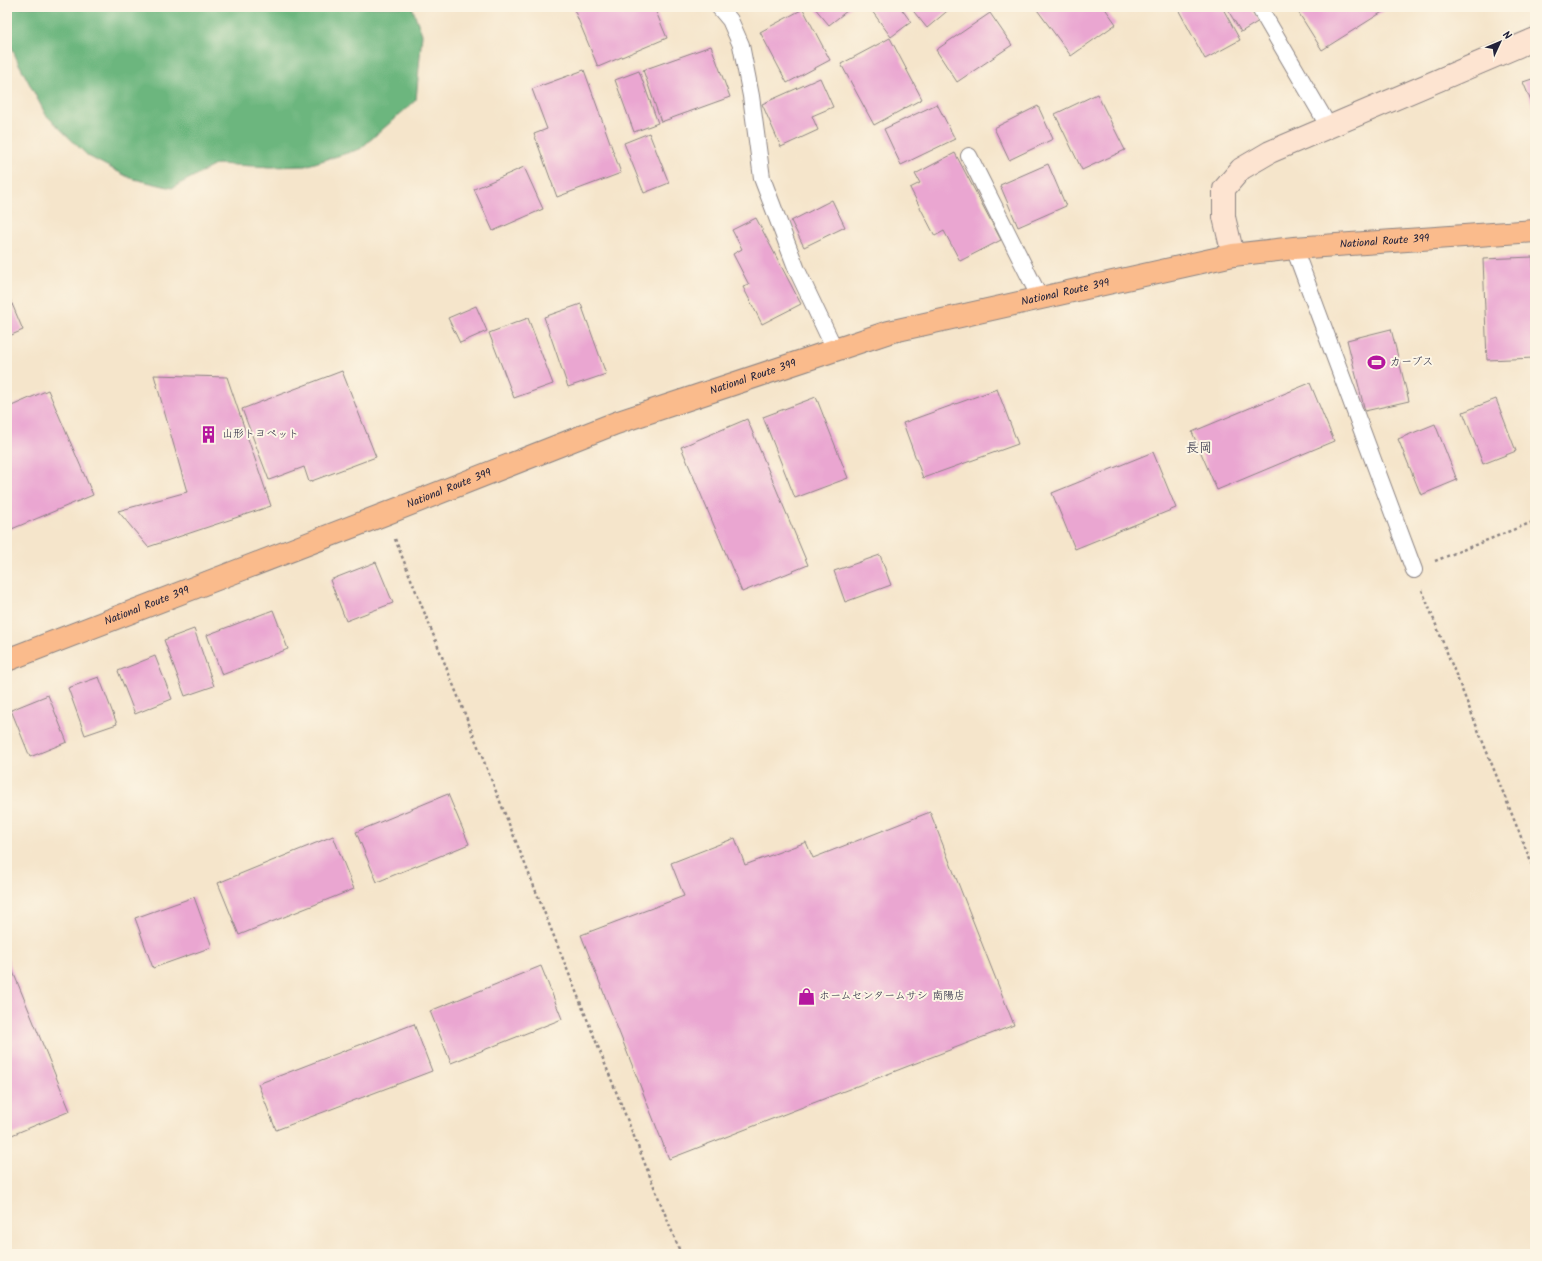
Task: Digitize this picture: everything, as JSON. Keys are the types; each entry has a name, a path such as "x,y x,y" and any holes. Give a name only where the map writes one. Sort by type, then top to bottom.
{"highway":[{"name":"National Route 399","path":"7,660 616,423 889,332 1232,255 1294,248 1535,231"}],"street":[{"path":"1232,255 1224,217 1224,189 1241,169 1270,152 1535,39"}],"lane":[{"path":"719,7 730,20 741,45 751,96 762,178 797,270 835,350"},
{"path":"1259,7 1328,127"},
{"path":"969,156 1040,298"},
{"path":"1294,248 1414,570"}],"path":[{"path":"385,514 681,1254"},
{"path":"1535,521 1414,570 1535,872"}],"green space":[{"path":"7,7 412,7 422,34 416,100 360,149 305,166 270,167 217,164 172,188 130,178 88,156 46,115 18,62 7,36"}],"building":[{"path":"573,7 654,7 667,38 598,67"},
{"path":"814,7 852,7 829,25"},
{"path":"869,7 900,7 911,22 891,37"},
{"path":"910,7 952,7 927,28"},
{"path":"1035,7 1104,7 1116,24 1071,56"},
{"path":"1186,7 1222,7 1240,40 1205,59 1179,11"},
{"path":"1226,7 1250,7 1259,21 1241,32"},
{"path":"1295,7 1381,7 1384,11 1322,50"},
{"path":"803,9 830,60 787,83 760,32"},
{"path":"990,13 1012,45 957,82 936,50"},
{"path":"890,38 922,99 874,125 841,64"},
{"path":"711,46 730,97 661,122 643,70"},
{"path":"584,70 621,173 557,197 534,134 547,129 532,89"},
{"path":"639,71 658,123 634,132 615,80"},
{"path":"820,78 833,107 812,116 818,130 781,147 762,104"},
{"path":"1535,78 1535,111 1523,82"},
{"path":"1097,94 1125,150 1082,170 1055,114"},
{"path":"937,104 955,139 901,165 884,129"},
{"path":"1038,106 1053,139 1009,160 994,128"},
{"path":"649,133 669,183 644,193 624,143"},
{"path":"955,153 1001,240 960,261 944,231 935,236 910,188 920,183 915,174"},
{"path":"1048,164 1066,206 1018,227 1000,185"},
{"path":"524,167 543,209 493,231 474,189"},
{"path":"832,200 845,227 804,247 791,221"},
{"path":"756,218 801,304 762,324 743,287 749,285 733,254 742,249 732,230"},
{"path":"1533,257 1535,358 1487,360 1483,259"},
{"path":"7,292 23,330 7,337"},
{"path":"581,304 606,374 568,387 544,317"},
{"path":"476,306 487,331 460,343 448,318"},
{"path":"528,318 553,384 514,398 489,333"},
{"path":"1391,329 1409,401 1365,411 1347,340"},
{"path":"342,371 376,457 309,482 304,467 269,480 242,409"},
{"name":"山形トヨペット","path":"154,375 227,377 271,506 148,547 118,511 187,492"},
{"path":"1310,383 1334,441 1217,490 1192,432"},
{"path":"997,389 1018,444 923,478 903,423"},
{"path":"48,390 93,495 7,531 7,408"},
{"path":"816,397 848,478 795,498 763,417"},
{"path":"1496,399 1516,451 1483,464 1463,412"},
{"path":"747,419 808,565 742,592 681,447"},
{"path":"1435,424 1457,480 1421,495 1398,439"},
{"path":"1153,452 1176,508 1075,549 1052,493"},
{"path":"880,555 891,585 845,602 834,571"},
{"path":"376,562 393,603 346,621 330,580"},
{"path":"273,610 288,649 222,675 207,635"},
{"path":"194,629 214,686 185,696 164,640"},
{"path":"155,656 172,699 135,714 118,671"},
{"path":"99,677 117,724 85,735 68,688"},
{"path":"48,695 67,742 30,757 11,710"},
{"path":"448,794 469,844 377,882 356,832"},
{"path":"930,812 1014,1025 669,1159 581,935 684,896 671,863 735,838 745,865 806,842 813,858"},
{"path":"333,836 354,889 239,935 218,883"},
{"path":"194,897 212,947 153,968 135,918"},
{"path":"7,957 70,1111 7,1137"},
{"path":"541,966 562,1019 451,1063 430,1011"},
{"path":"414,1024 432,1071 276,1130 258,1084"}],"place":[{"name":"カーブス","path":"1377,362"},
{"name":"山形トヨペット","path":"209,434"},
{"name":"ホームセンタームサシ 南陽店","path":"806,996"}],"district":[{"name":"長岡","path":"1199,448"}]}
